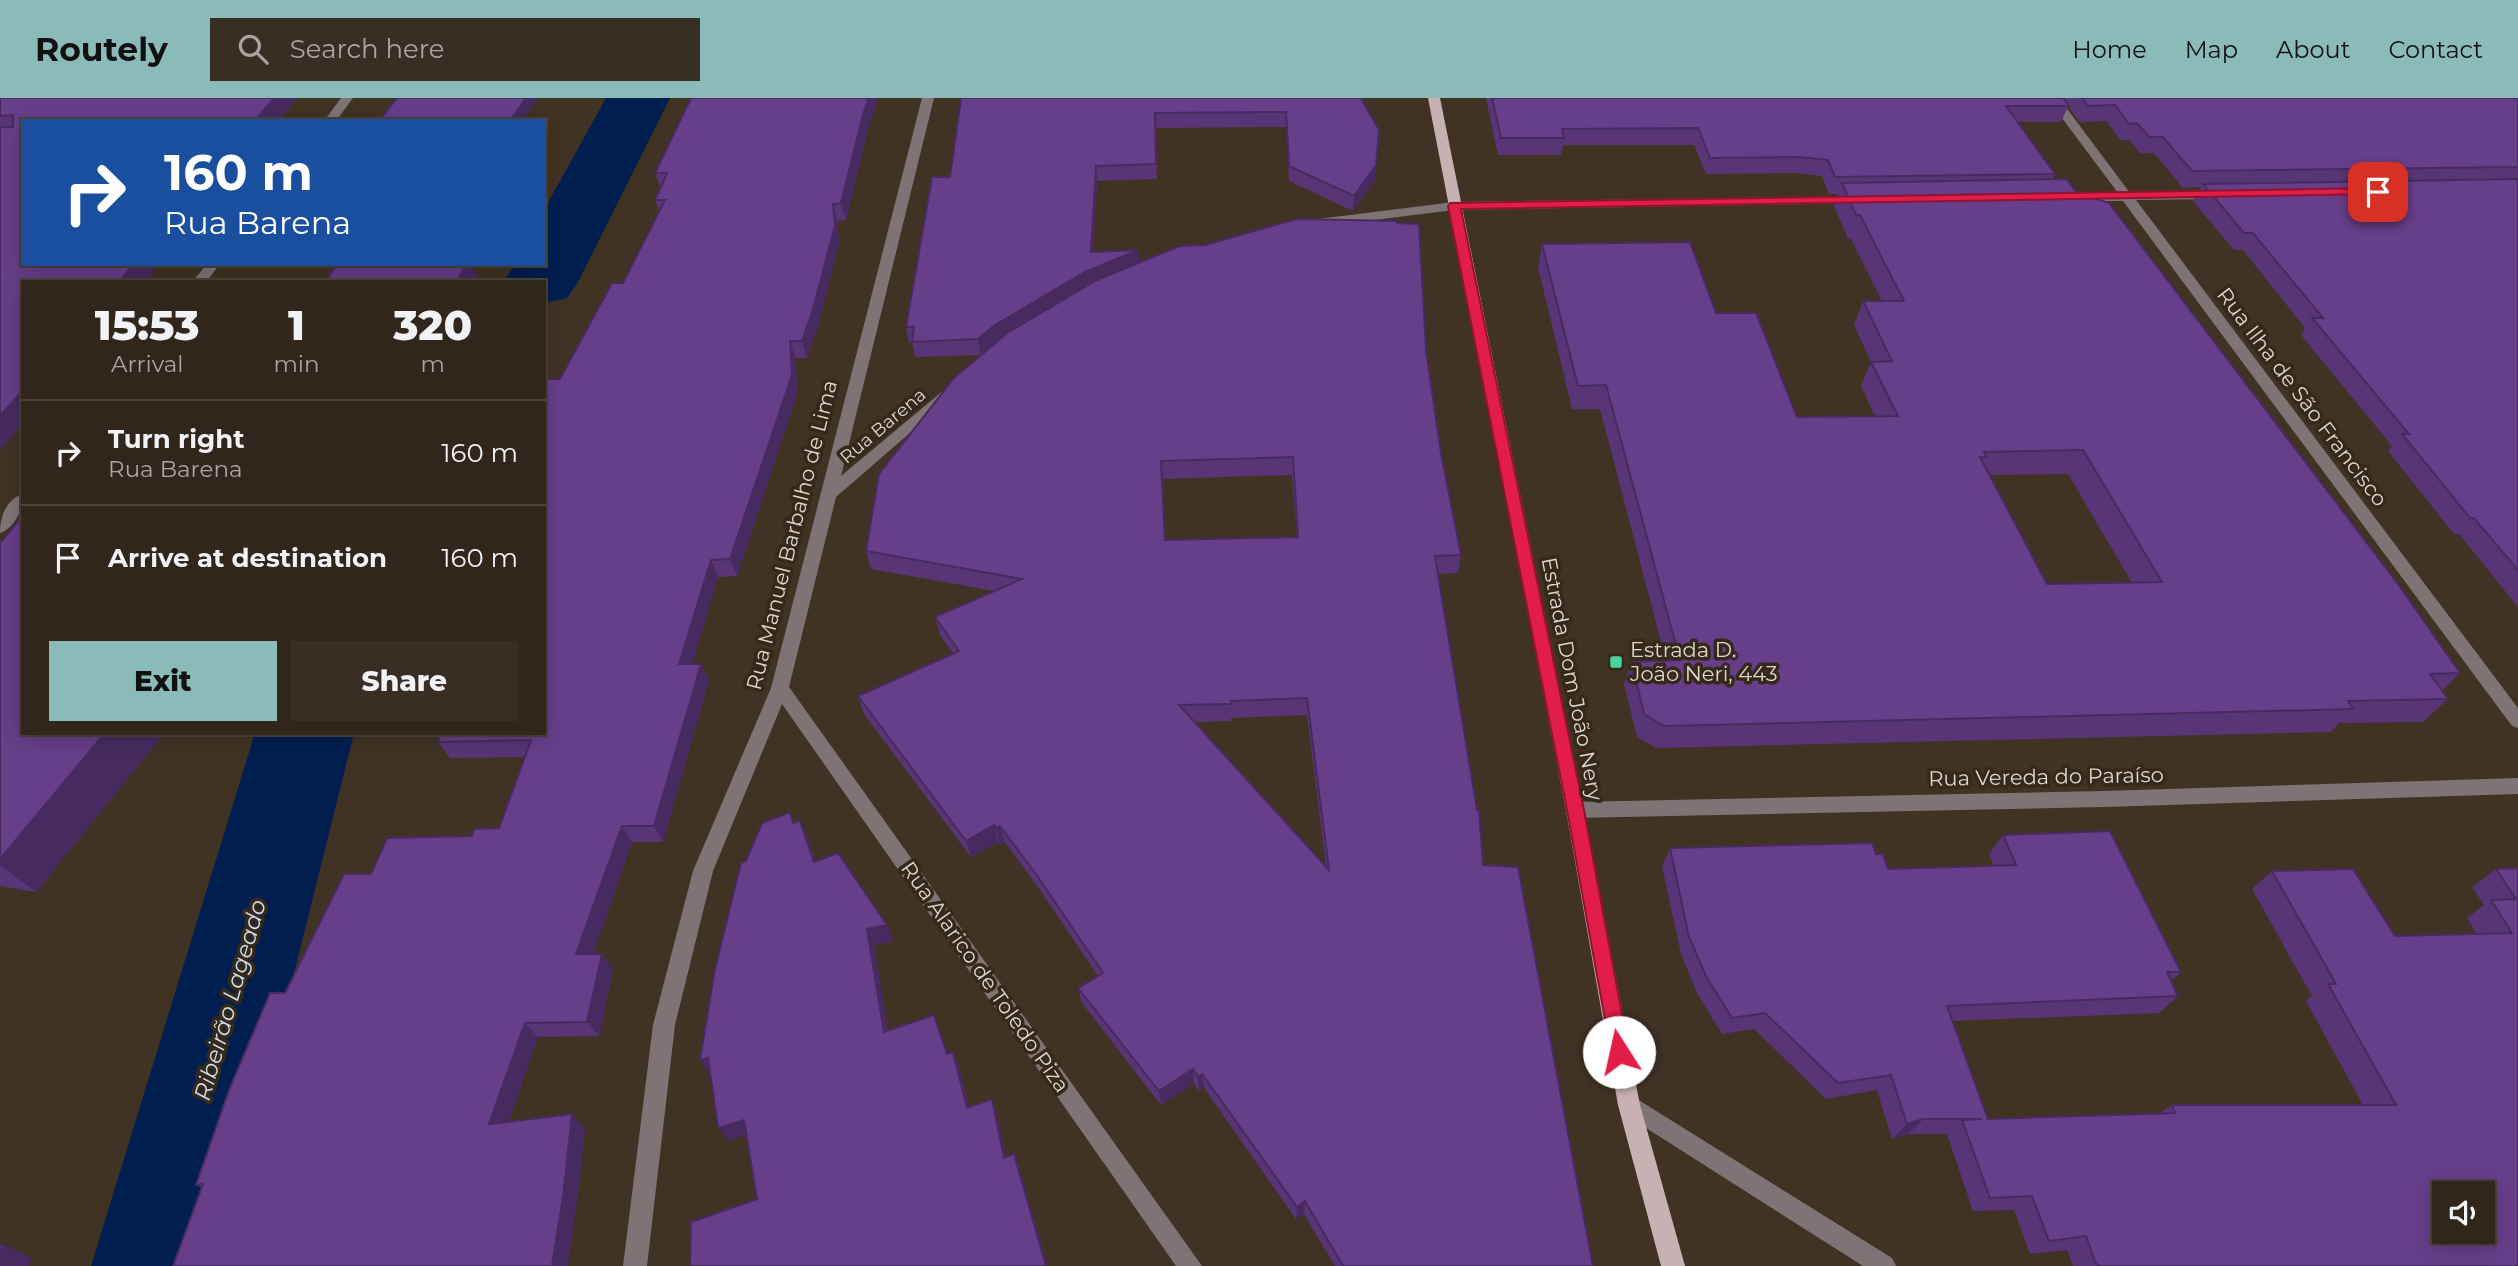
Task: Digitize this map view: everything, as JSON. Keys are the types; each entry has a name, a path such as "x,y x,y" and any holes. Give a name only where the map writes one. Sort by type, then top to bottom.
{"main road":[{"name":"Estrada Dom João Nery","path":"1434,98 1575,810 1629,1105 1673,1266"}],"street":[{"path":"331,119 347,98"},
{"name":"Rua Manuel Barbalho de Lima","path":"635,1266 664,1025 703,871 780,688 928,98"},
{"name":"Rua Ilha de São Francisco","path":"2053,98 2518,721"},
{"path":"2059,198 2239,194"},
{"path":"1305,225 1454,206 1880,200"},
{"path":"202,280 212,266"},
{"name":"Rua Barena","path":"826,497 962,381"},
{"path":"0,527 21,501"},
{"name":"Rua Alarico de Toledo Piza","path":"780,688 1190,1266"},
{"name":"Rua Vereda do Paraíso","path":"1575,810 2104,799 2518,786"},
{"path":"1629,1105 1884,1266"}],"building":[{"path":"0,98 274,98 257,119 21,119 21,266 132,266 121,280 21,280 21,392 0,416 0,127 13,127 13,115 0,116"},
{"path":"397,98 526,98 511,119 381,119"},
{"path":"691,98 869,98 841,203 833,204 835,226 813,309 802,341 790,341 792,375 730,559 711,560 679,664 701,664 654,826 622,826 576,954 602,954 587,1022 525,1023 489,1124 572,1114 552,1266 173,1266 203,1184 196,1185 229,1090 270,993 285,993 344,874 371,874 387,838 472,836 474,829 499,828 531,740 438,742 440,735 546,735 546,382 548,379 560,379 612,283 623,283 665,200 655,200 667,173 655,173"},
{"path":"961,98 1361,98 1379,130 1376,165 1354,196 1289,166 1286,112 1155,113 1156,164 1096,166 1091,252 1138,250 1085,272 995,325 978,339 912,342 914,327 906,327 932,177 950,177"},
{"path":"1492,98 2063,98 2069,106 2006,106 2055,174 1835,177 1828,160 1800,157 1710,158 1698,128 1562,129 1564,138 1501,138"},
{"path":"2082,98 2518,98 2518,167 2192,171 2163,137 2149,137 2137,123 2129,124 2115,105 2088,106"},
{"path":"2067,179 2076,192 2109,203 2398,584 2460,673 2430,674 2448,699 2348,701 2353,709 1664,726 1644,714 1632,662 1680,660 1606,385 1578,386 1542,244 1690,242 1716,313 1756,313 1797,417 1898,416 1871,362 1892,361 1863,301 1904,301 1860,215 1856,215 1842,183","holes":["2083,450 2162,582 2047,584 1980,457 1986,457 1984,452"]},
{"path":"2518,179 2518,570 2474,518 2470,518 2402,434 2409,434 2312,318 2323,318 2253,233 2244,233 2203,184"},
{"path":"1296,219 1397,221 1419,224 1426,350 1441,453 1461,555 1435,556 1479,810 1483,865 1518,867 1593,1266 1343,1266 1305,1201 1297,1207 1202,1074 1198,1077 1193,1069 1159,1091 1078,988 1103,973 1000,826 996,828 994,825 966,841 858,696 959,651 935,617 1022,579 866,551 879,474 954,378 1007,333 1097,280 1180,246 1205,245","holes":["1293,457 1298,537 1165,540 1161,461","1307,698 1329,870 1179,705"]},
{"path":"336,266 465,266 458,280 326,280"},
{"path":"21,517 21,735 103,735 0,859 0,543"},
{"path":"790,812 793,823 800,821 814,862 838,853 887,925 867,929 884,1032 934,1015 947,1054 953,1052 967,1108 992,1099 1004,1158 1014,1154 1046,1266 690,1266 691,1222 757,1199 744,1120 718,1128 708,1058 700,1060 715,969 741,863 746,861 762,823"},
{"path":"2110,831 2181,972 2167,972 2178,996 1947,1006 1988,1119 2175,1113 2172,1105 2396,1105 2328,984 2336,984 2272,871 2353,869 2395,936 2512,933 2491,900 2516,899 2496,869 2518,868 2518,1266 2100,1266 2096,1264 2086,1236 2049,1241 2032,1196 1990,1198 1962,1120 1982,1119 1923,1119 1907,1124 1891,1075 1838,1083 1765,1013 1732,1018 1706,976 1689,937 1670,848 1872,843 1876,854 1883,854 1888,869 2016,865 2003,835"}],"waterway":[{"name":"Ribeirão Lageado","path":"542,280 638,98"},
{"name":"Ribeirão Lageado","path":"156,1266 304,735"}],"place":[{"name":"Estrada D. João Neri, 443","path":"1616,662"}],"route":[{"path":"1619,1052 1575,810 1454,206 2378,192"}]}
